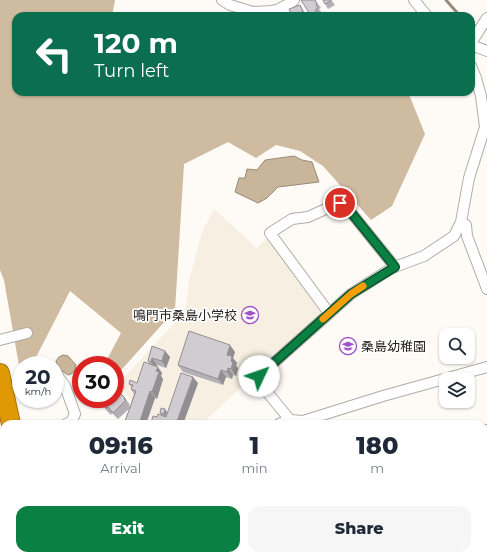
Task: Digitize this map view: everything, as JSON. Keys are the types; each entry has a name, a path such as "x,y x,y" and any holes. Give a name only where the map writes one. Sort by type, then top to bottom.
{"highway":[{"path":"2,380 10,420"}],"street":[{"path":"222,0 230,6 253,12 277,10 294,0"},
{"path":"414,0 424,12"},
{"path":"285,6 287,12"},
{"path":"475,38 487,18"},
{"path":"475,46 487,51"},
{"path":"290,420 263,387 259,376 351,294 395,267 424,256 454,236 461,222 469,178 485,127 481,96 475,76"},
{"path":"329,314 270,233 292,219 308,217 340,203 345,205 395,267"},
{"path":"461,222 466,225 467,236 487,289"},
{"path":"0,340 27,333"},
{"path":"306,420 487,366"},
{"path":"64,385 75,414 72,420"}],"shaded area":[{"path":"0,0 115,0 113,12 12,12 12,96 410,96 425,134 392,206 371,220 323,166 300,151 276,145 256,158 228,142 184,164 175,310 124,367 124,356 109,356 121,333 70,291 37,356 17,356 4,280 0,270"},
{"path":"294,156 302,160 312,162 319,182 278,187 267,198 258,203 235,192 239,178 245,178 247,169 257,170 265,160"},
{"name":"鳴門市桑島小学校","path":"214,209 257,248 267,238 322,311 206,420 124,420 131,402 124,391 124,378 179,318 186,307 189,281 202,232"},
{"path":"63,355 68,356 72,360 72,374 68,375 64,372 64,356 61,356"}],"building":[{"path":"301,0 315,0 318,8 315,10 316,12 308,12"},
{"path":"323,0 331,0 331,1 325,4"},
{"path":"300,5 303,12 290,12 289,9"},
{"path":"189,331 230,345 227,355 232,356 231,361 233,362 231,369 228,368 227,372 221,370 218,379 178,365"},
{"path":"152,346 165,351 162,361 152,358 151,362 148,361"},
{"path":"144,362 158,367 156,371 159,372 152,392 150,391 140,420 125,420 136,391 131,389 133,385 129,384 130,380 137,383"},
{"path":"181,373 193,377 177,420 152,420 153,416 157,417 158,414 166,417"},
{"path":"109,408 118,408 113,413"},
{"path":"161,408 165,409 164,414 160,413"}],"waterway":[{"path":"446,0 456,12"}],"slow traffic":[{"path":"323,319 351,294 363,286"}],"place":[{"name":"鳴門市桑島小学校","path":"250,315"},
{"name":"桑島幼稚園","path":"348,346"}],"route":[{"path":"259,376 351,294 395,267 345,205 340,203"}]}
